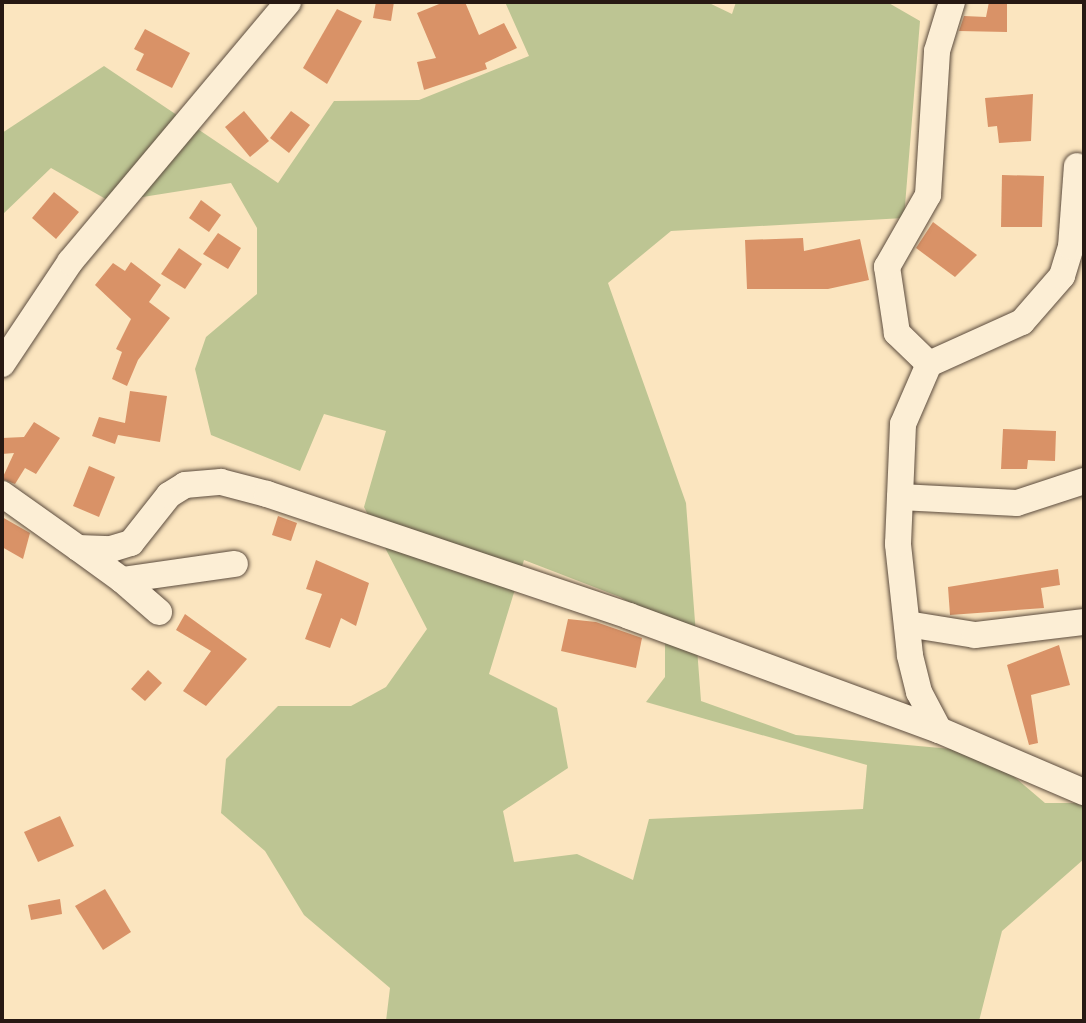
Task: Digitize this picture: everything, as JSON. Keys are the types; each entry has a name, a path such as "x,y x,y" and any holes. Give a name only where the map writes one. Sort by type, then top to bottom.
{"street":[{"path":"2,364 71,262 288,2"},
{"path":"929,364 897,333 887,267 928,195 937,51 952,2"},
{"path":"939,730 919,692 907,624 900,497 903,424 911,395 929,364 1022,322 1045,301 1062,276 1071,247 1077,166"},
{"path":"900,497 1017,503 1084,481"},
{"path":"78,548 131,543 169,495 185,485 221,482 340,515 504,571 939,730 1084,792"},
{"path":"2,494 122,580 159,612"},
{"path":"122,580 235,564"},
{"path":"907,624 975,635 1084,622"}],"green space":[{"path":"505,2 707,2 732,14 736,2 887,2 920,21 904,218 671,231 608,283 686,503 701,701 796,735 985,752 1045,803 1084,803 1084,859 1002,931 979,1021 386,1021 390,988 304,915 265,851 221,813 226,759 278,706 351,706 386,687 427,629 364,507 386,431 324,414 300,471 211,435 195,369 206,337 257,294 257,228 231,183 111,202 51,168 2,215 2,133 104,66 278,183 334,101 419,100 529,56","holes":["524,560 620,597 665,623 665,677 646,702 867,765 863,809 649,819 633,880 577,854 514,862 503,811 568,768 557,708 489,674"]}],"building":[{"path":"376,2 394,2 391,21 373,18"},
{"path":"444,2 465,2 479,35 504,23 517,48 485,63 487,69 424,90 417,62 436,58 417,13"},
{"path":"989,2 1007,2 1007,32 959,31 964,16 986,17"},
{"path":"337,9 362,21 327,84 303,68"},
{"path":"145,29 190,53 172,88 136,70 144,54 134,49"},
{"path":"1033,94 1031,141 999,143 997,126 988,127 985,98"},
{"path":"244,111 269,141 250,157 225,127"},
{"path":"291,111 310,125 289,153 270,138"},
{"path":"1002,175 1044,176 1042,227 1001,227"},
{"path":"54,192 79,212 56,239 32,218"},
{"path":"201,200 221,215 209,232 189,218"},
{"path":"933,222 977,255 955,277 916,248"},
{"path":"218,233 241,248 228,269 203,254"},
{"path":"803,238 804,251 860,239 869,280 828,289 747,289 745,240"},
{"path":"179,248 202,264 185,289 161,274"},
{"path":"131,262 161,285 149,302 170,318 138,360 127,386 112,379 122,352 116,349 131,319 95,285 113,263 125,271"},
{"path":"130,391 167,396 160,442 118,435 115,444 92,436 99,417 125,423"},
{"path":"34,422 60,438 36,474 25,468 15,484 2,479 14,453 2,454 2,438 24,437"},
{"path":"1003,429 1056,431 1055,461 1028,460 1027,469 1001,469"},
{"path":"89,466 115,477 99,517 73,506"},
{"path":"278,516 297,523 291,541 272,535"},
{"path":"2,517 30,533 23,559 2,547"},
{"path":"316,560 369,583 356,626 341,618 330,648 305,639 322,594 306,589"},
{"path":"1058,569 1060,585 1041,588 1044,608 950,615 948,587"},
{"path":"185,614 247,659 206,706 183,691 211,651 176,630"},
{"path":"568,619 596,622 642,638 636,668 561,651"},
{"path":"1059,645 1070,685 1031,695 1038,743 1029,745 1007,665"},
{"path":"148,670 162,683 145,701 131,689"},
{"path":"60,816 74,846 38,862 24,832"},
{"path":"105,889 131,932 103,950 75,906"},
{"path":"60,899 62,914 31,920 28,905"}]}
